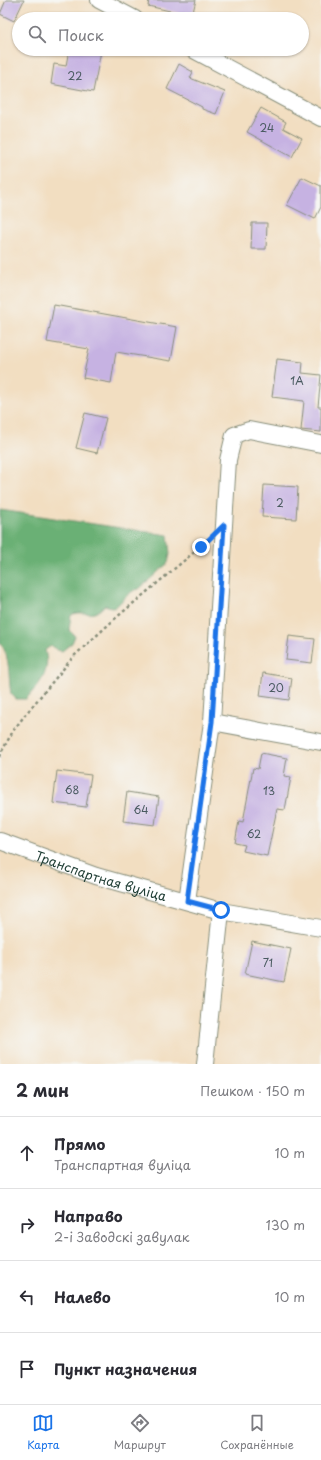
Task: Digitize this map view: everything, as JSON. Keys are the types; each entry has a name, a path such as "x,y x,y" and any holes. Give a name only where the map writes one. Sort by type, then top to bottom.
{"street":[{"path":"99,0 122,12"},
{"path":"205,56 321,118"},
{"path":"187,901 212,722 228,460 234,435 249,430 321,444"},
{"path":"212,722 321,742"},
{"name":"Транспартная вуліца","path":"0,841 96,876 187,901 221,910 321,928"},
{"path":"205,1064 221,910"}],"path":[{"path":"0,757 13,732 25,715 74,656 117,617 196,552 224,525"}],"green space":[{"path":"0,510 168,535 170,554 168,563 139,589 129,594 114,608 105,605 94,613 79,613 71,615 69,630 75,636 72,643 62,651 51,646 45,650 47,665 43,677 40,683 26,699 16,699 11,694 8,661 4,648 0,643"}],"building":[{"path":"6,0 24,0 18,12 12,12 12,20 0,14"},
{"path":"149,0 196,0 193,12 174,12 148,6"},
{"path":"68,56 100,56 93,92 51,84 54,64 66,66"},
{"path":"179,64 193,72 190,78 225,92 216,114 202,109 202,107 167,89"},
{"path":"261,108 286,122 283,128 302,138 292,157 247,132"},
{"path":"302,177 321,186 321,207 315,219 287,205"},
{"path":"252,223 267,223 266,249 251,249"},
{"path":"54,305 177,327 171,361 116,352 111,383 83,378 89,349 47,342"},
{"path":"277,359 303,362 302,373 321,375 318,407 321,407 321,432 301,430 304,401 272,397"},
{"path":"85,413 106,418 97,453 76,448"},
{"path":"264,485 298,487 296,519 262,517"},
{"path":"289,636 315,639 312,663 286,660"},
{"path":"263,673 292,678 289,700 260,696"},
{"path":"261,753 287,758 284,776 291,777 285,810 277,809 267,856 243,851 245,845 235,843 239,821 243,822 253,768 258,769"},
{"path":"57,771 91,775 86,807 53,803"},
{"path":"127,792 159,797 155,825 123,821"},
{"path":"252,941 291,949 284,982 245,974"}],"route":[{"path":"201,547 224,525 212,722 187,901 221,910"}]}
